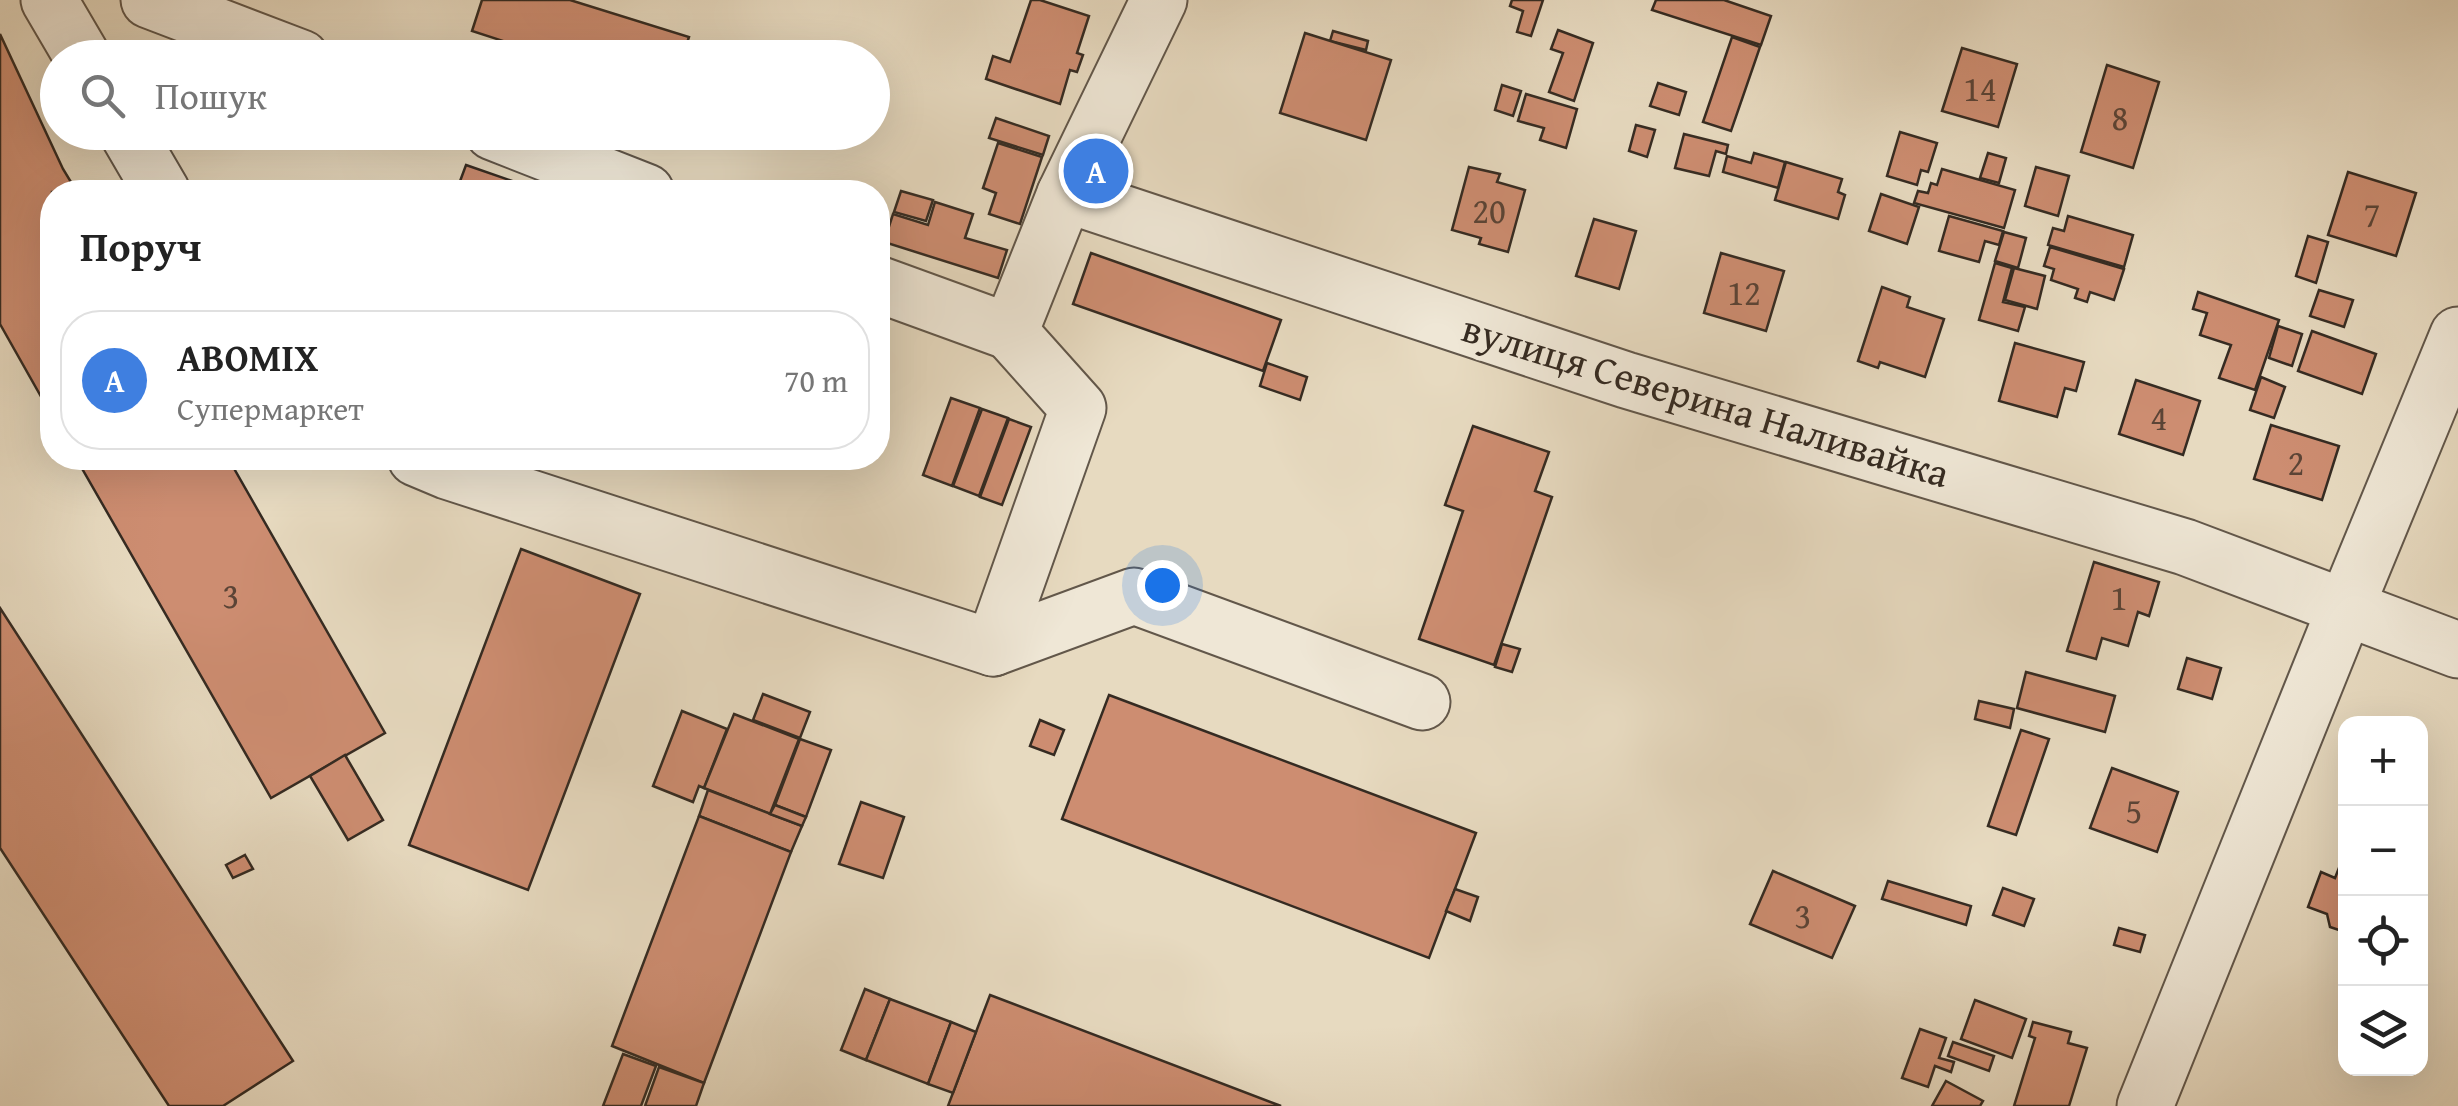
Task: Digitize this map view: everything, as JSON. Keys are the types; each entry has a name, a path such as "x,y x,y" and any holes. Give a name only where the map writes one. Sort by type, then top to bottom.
{"street":[{"path":"149,0 253,40"},
{"path":"1010,332 1065,194 1159,0"},
{"path":"54,1 74,40"},
{"path":"137,150 155,180"},
{"path":"539,150 615,180"},
{"name":"вулиця Северина Наливайка","path":"1065,194 1626,380 2185,547 2458,650"},
{"path":"890,288 1010,332 1078,408 993,648"},
{"path":"2145,1106 2458,335"},
{"path":"445,470 993,648 1134,596 1422,702"}],"building":[{"path":"482,0 570,0 689,37 500,40 472,31"},
{"path":"1031,0 1089,16 1077,53 1083,55 1077,72 1070,70 1060,104 986,79 993,56 1010,62"},
{"path":"1512,0 1543,0 1531,36 1517,32 1523,11 1510,6"},
{"path":"1656,0 1724,0 1771,16 1761,45 1652,10"},
{"path":"1558,30 1593,43 1574,101 1549,92 1563,53 1551,49"},
{"path":"1333,31 1368,41 1366,50 1330,41"},
{"path":"1305,33 1391,60 1366,140 1280,113"},
{"path":"0,34 40,120 40,150 54,150 70,180 40,180 40,395 0,324"},
{"path":"1732,37 1760,47 1731,131 1703,122"},
{"path":"1962,48 2017,64 1998,127 1942,111"},
{"path":"2107,65 2159,82 2133,168 2081,152"},
{"path":"1658,83 1686,92 1679,115 1650,106"},
{"path":"1502,85 1521,91 1513,116 1495,110"},
{"path":"1526,94 1577,109 1566,148 1540,140 1544,128 1518,121"},
{"path":"996,118 1049,136 1043,155 989,138"},
{"path":"1636,125 1655,130 1647,157 1629,151"},
{"path":"1900,132 1937,143 1928,172 1921,170 1917,185 1887,176"},
{"path":"1684,134 1728,145 1726,154 1716,151 1709,176 1675,168"},
{"path":"998,143 1042,157 1020,224 989,214 996,193 983,188"},
{"path":"1754,153 1785,162 1778,188 1723,172 1727,156 1751,163"},
{"path":"1988,153 2006,158 1999,183 1980,178"},
{"path":"1786,162 1842,179 1838,192 1845,195 1838,219 1775,200"},
{"path":"466,165 509,180 460,180"},
{"path":"1469,167 1500,174 1497,182 1525,190 1508,252 1479,244 1481,238 1452,230"},
{"path":"2036,167 2069,176 2058,216 2025,206"},
{"path":"1942,169 2015,190 2004,228 1914,203 1918,191 1928,193 1931,183 1937,185"},
{"path":"2348,172 2416,193 2396,256 2328,235"},
{"path":"901,191 933,200 926,221 894,212"},
{"path":"1881,194 1919,207 1907,244 1869,231"},
{"path":"935,202 973,214 965,238 1007,250 998,278 890,244 893,214 928,225"},
{"path":"1949,216 2003,231 1999,245 1985,241 1979,262 1939,251"},
{"path":"2068,216 2133,235 2124,267 2048,245 2053,228 2064,231"},
{"path":"1594,219 1636,231 1619,289 1576,276"},
{"path":"2004,232 2026,238 2018,268 1995,261"},
{"path":"2308,236 2328,242 2316,283 2296,276"},
{"path":"2050,247 2124,269 2114,300 2090,292 2087,302 2075,298 2078,289 2051,280 2054,269 2044,266"},
{"path":"1091,253 1281,320 1263,371 1073,304"},
{"path":"1721,253 1784,271 1766,331 1704,313"},
{"path":"1995,263 2012,268 2003,302 2025,307 2018,331 1979,320"},
{"path":"2014,268 2045,276 2037,309 2005,300"},
{"path":"1882,287 1910,297 1907,307 1944,319 1925,377 1880,362 1878,368 1858,361"},
{"path":"2319,290 2353,300 2344,327 2310,316"},
{"path":"2198,292 2279,320 2255,390 2219,378 2231,345 2200,335 2207,313 2193,309"},
{"path":"2278,326 2302,334 2292,366 2269,358"},
{"path":"2312,331 2376,354 2362,394 2298,371"},
{"path":"2015,343 2084,362 2076,391 2065,388 2057,417 1999,401"},
{"path":"1267,363 1307,377 1300,400 1260,386"},
{"path":"2261,377 2285,387 2274,418 2250,410"},
{"path":"2136,380 2200,401 2183,455 2119,434"},
{"path":"951,398 980,408 952,486 923,475"},
{"path":"982,409 1008,418 979,496 953,486"},
{"path":"1009,419 1031,427 1002,505 980,497"},
{"path":"2271,425 2339,446 2322,500 2254,479"},
{"path":"1473,426 1549,452 1535,491 1552,497 1494,665 1419,639 1463,511 1445,505"},
{"path":"83,470 235,470 385,733 271,798"},
{"path":"521,549 640,594 528,890 409,845"},
{"path":"2094,562 2159,582 2149,616 2138,612 2128,646 2102,638 2096,659 2067,651"},
{"path":"0,608 293,1061 223,1106 169,1106 0,848"},
{"path":"1502,644 1520,649 1512,672 1495,667"},
{"path":"2187,658 2221,668 2212,699 2178,689"},
{"path":"2026,672 2115,696 2105,732 2017,708"},
{"path":"763,694 810,712 800,738 753,720"},
{"path":"1109,695 1476,833 1429,958 1062,819"},
{"path":"1979,701 2014,709 2010,728 1975,719"},
{"path":"682,711 727,729 704,788 699,786 693,802 653,786"},
{"path":"734,714 799,739 770,814 704,788"},
{"path":"1040,720 1064,730 1054,755 1030,746"},
{"path":"2021,730 2049,739 2016,835 1988,826"},
{"path":"800,739 831,750 806,817 775,805"},
{"path":"345,755 383,820 348,840 310,776"},
{"path":"2112,768 2178,792 2157,852 2090,828"},
{"path":"708,790 802,826 791,852 699,816"},
{"path":"861,802 904,817 883,878 839,864"},
{"path":"775,805 806,817 802,826 770,814"},
{"path":"699,816 791,852 704,1083 612,1046"},
{"path":"245,855 253,869 233,878 226,865"},
{"path":"2338,870 2338,930 2330,927 2327,914 2308,907 2321,872 2335,878"},
{"path":"1773,871 1855,906 1832,958 1750,924"},
{"path":"1888,881 1971,906 1966,925 1882,899"},
{"path":"2003,888 2034,899 2024,926 1993,915"},
{"path":"1455,889 1478,897 1470,921 1446,911"},
{"path":"2119,928 2145,935 2140,952 2114,945"},
{"path":"865,989 890,999 866,1060 841,1050"},
{"path":"990,995 1281,1106 948,1106"},
{"path":"890,999 951,1022 928,1084 866,1060"},
{"path":"1975,1000 2026,1019 2012,1058 1961,1039"},
{"path":"951,1022 976,1032 953,1093 928,1084"},
{"path":"2033,1022 2071,1032 2068,1043 2087,1048 2069,1106 2014,1106 2035,1038 2029,1036"},
{"path":"1920,1029 1946,1038 1939,1058 1954,1062 1951,1072 1935,1066 1928,1087 1902,1078"},
{"path":"1953,1042 1994,1056 1989,1071 1948,1056"},
{"path":"623,1054 656,1066 641,1106 603,1106"},
{"path":"659,1067 704,1083 696,1106 645,1106"},
{"path":"1946,1081 1983,1101 1980,1106 1932,1106"}],"place":[{"name":"ABOMIX","path":"1096,171"}]}
